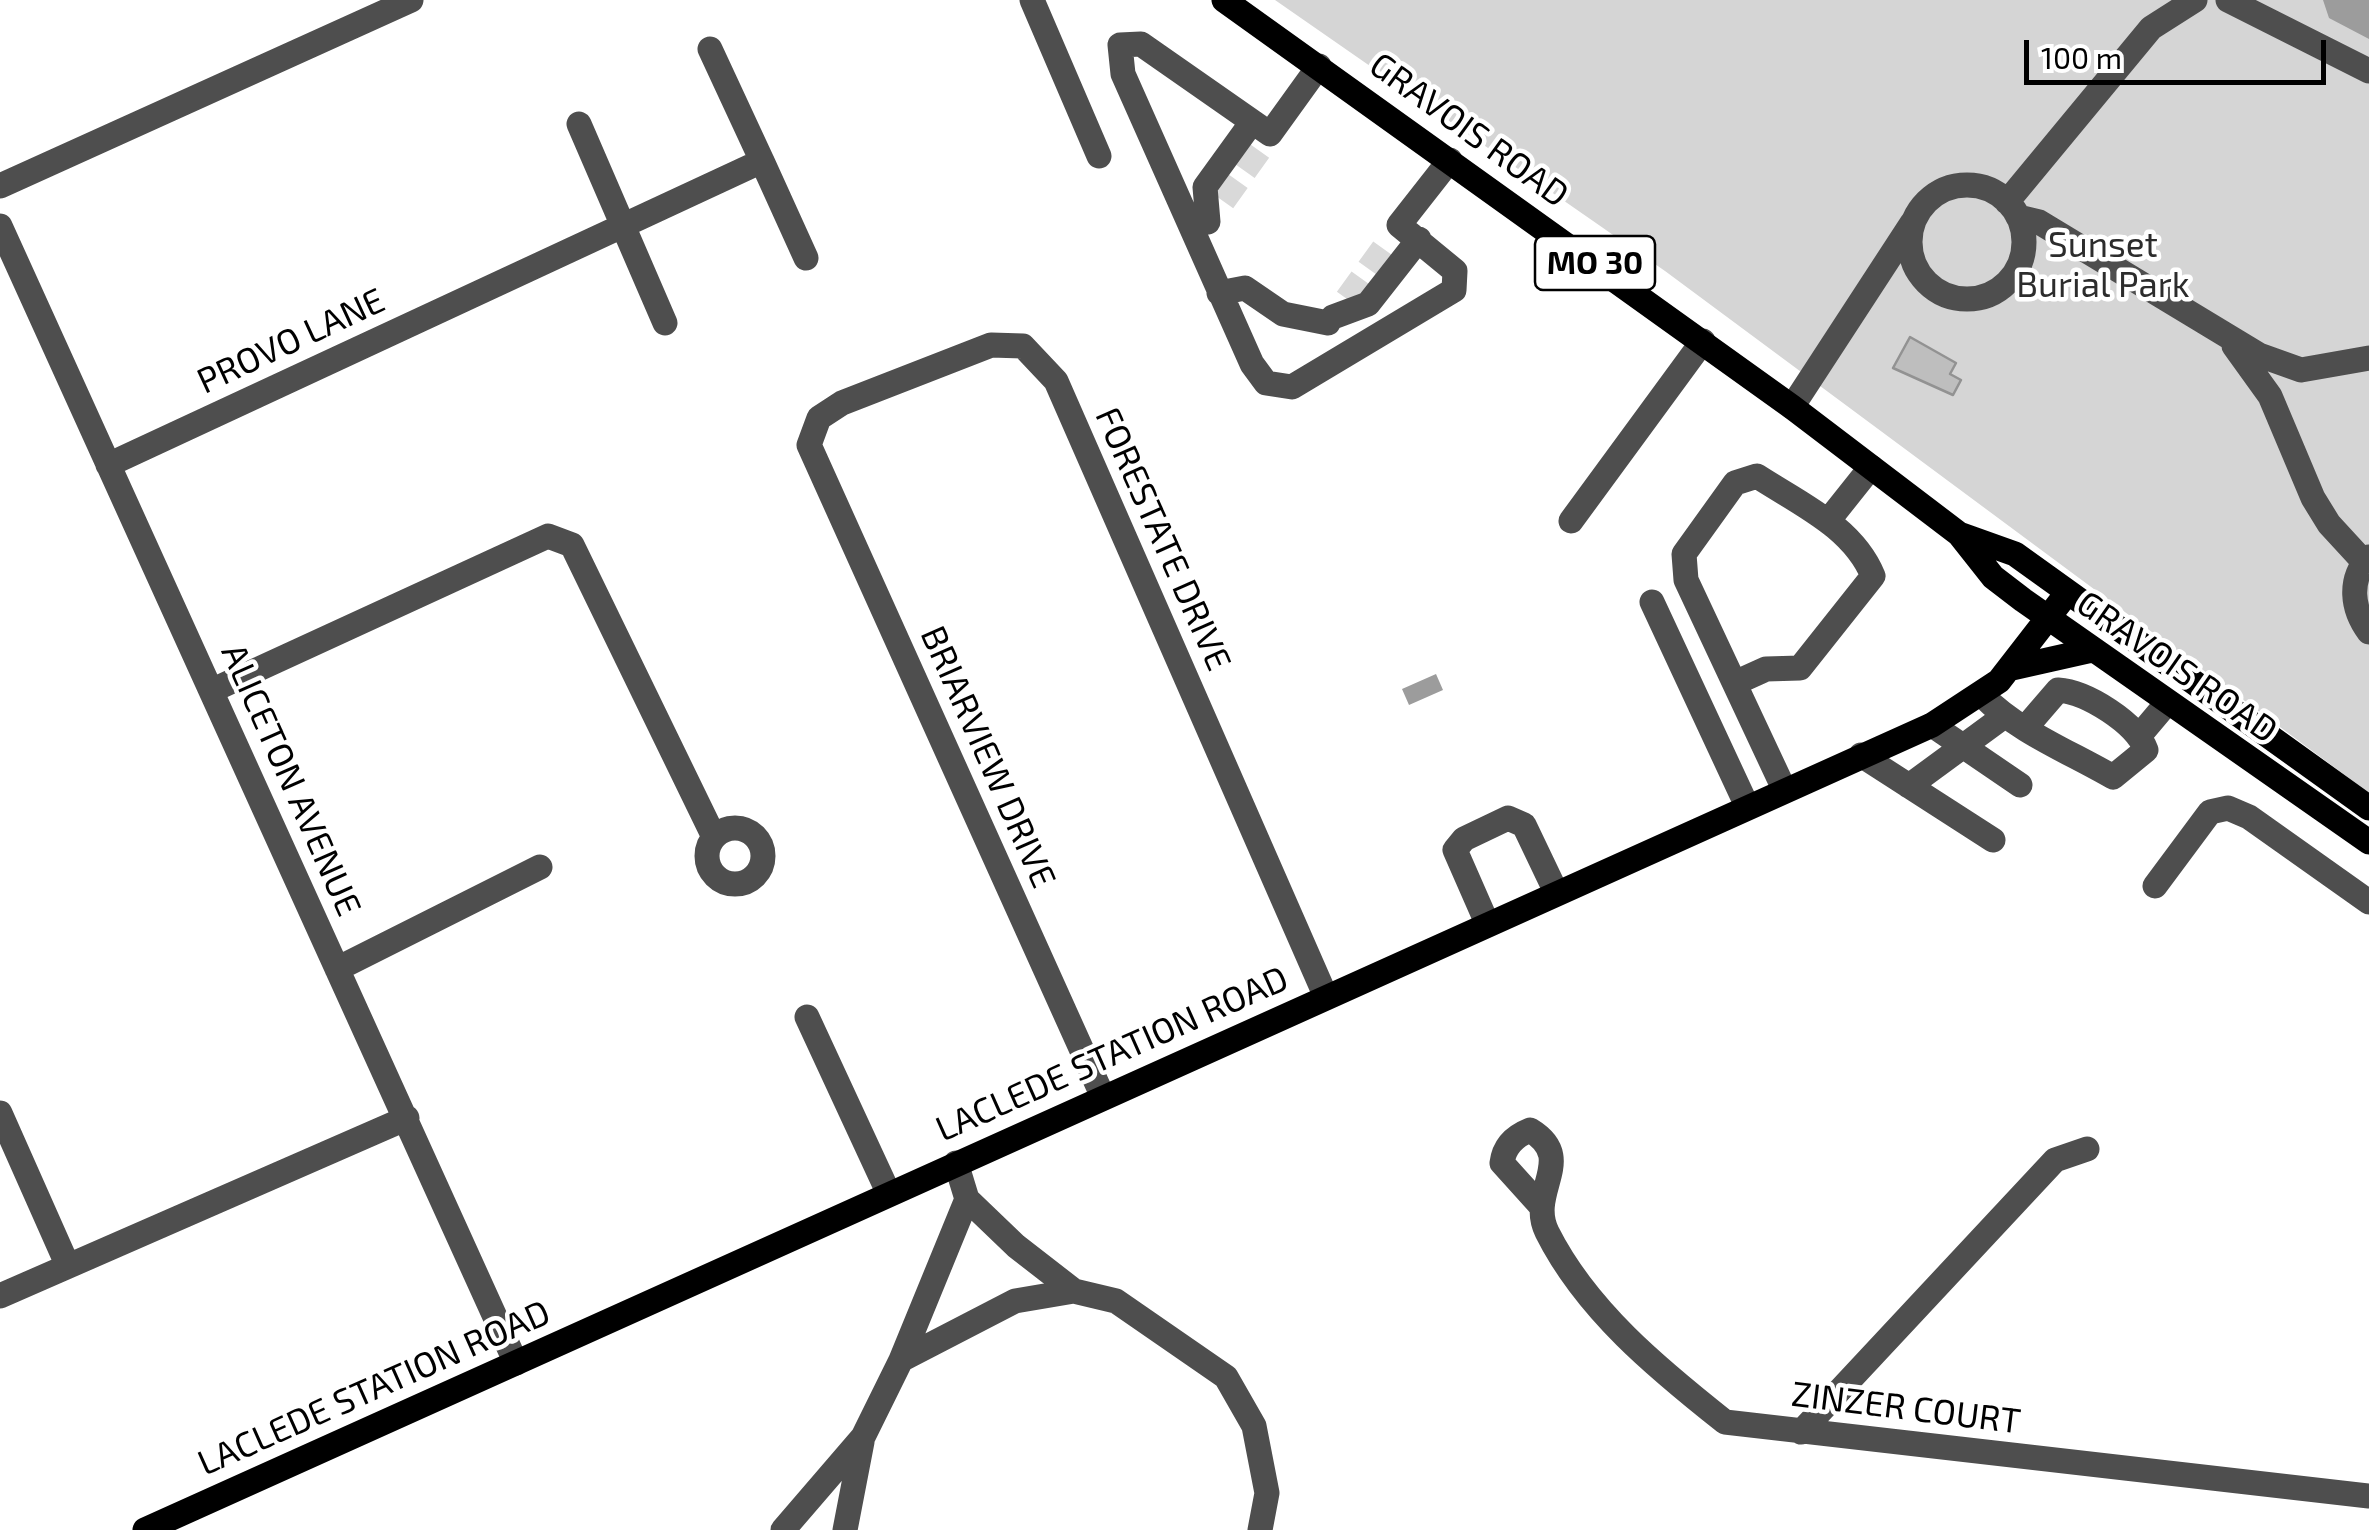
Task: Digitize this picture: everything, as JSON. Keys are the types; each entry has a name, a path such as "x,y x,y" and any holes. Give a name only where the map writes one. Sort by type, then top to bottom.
{"main road":[{"name":"GRAVOIS ROAD","path":"1224,0 1792,407 1959,534 1992,577 2049,619 2369,842"},
{"name":"GRAVOIS ROAD","path":"1959,534 2016,554 2369,808"},
{"name":"LACLEDE STATION ROAD","path":"145,1530 1932,725 1982,696 2012,668 2068,592"},
{"path":"2012,668 2092,650"}],"street":[{"path":"0,186 411,0"},
{"path":"1032,0 1099,156"},
{"path":"2012,210 2151,28 2195,0"},
{"path":"2235,1 2369,72"},
{"path":"1209,220 1123,74 1120,44 1141,44 1261,135"},
{"path":"710,49 806,258"},
{"path":"1319,66 1261,135 1205,187 1220,292 1266,383 1292,387 1454,290 1455,271 1402,235"},
{"path":"579,124 665,323"},
{"path":"1220,292 1245,288 1283,314 1336,313 1368,304 1402,235 1450,160"},
{"name":"PROVO LANE","path":"108,465 762,161"},
{"path":"1792,407 1914,221 1938,193 1955,186 1992,191 2012,210 2039,222 2259,355 2301,370 2369,358"},
{"path":"1914,221 1912,258 1920,276 1933,289 1969,300 1988,296 2016,272 2024,236 2012,210"},
{"name":"ALICETON AVENUE","path":"0,226 214,690 516,1363"},
{"path":"1336,313 1345,355"},
{"path":"2226,335 2270,396 2313,498 2366,559 2354,597 2369,632"},
{"path":"1571,520 1704,341"},
{"name":"FORESTATE DRIVE","path":"809,445 819,418 842,403 991,345 1024,346 1041,362 1056,382 1326,996"},
{"name":"BRIARVIEW DRIVE","path":"809,445 1103,1097"},
{"path":"1828,521 1871,467"},
{"path":"1735,683 1766,669 1800,668 1873,576 1862,551 1828,521 1757,476 1735,483 1684,554 1686,580 1784,789"},
{"path":"214,690 548,536 572,545 714,837"},
{"path":"1652,602 1747,806"},
{"path":"1909,786 1961,745 2015,722 2058,690 2075,692 2140,735 2146,750 2113,778 2015,722 1982,696"},
{"path":"2140,735 2167,703"},
{"path":"1932,725 2020,785"},
{"path":"1861,755 1993,840"},
{"path":"2155,886 2210,812 2228,808 2250,817 2369,902"},
{"path":"1486,923 1455,850 1464,839 1508,818 1524,825 1556,892"},
{"path":"336,969 540,867"},
{"path":"806,1017 889,1194"},
{"path":"0,1113 67,1264"},
{"path":"0,1296 406,1118"},
{"path":"1801,1432 2055,1160 2087,1149"},
{"path":"956,1163 967,1199 1016,1246 1074,1291"},
{"path":"783,1530 862,1437 900,1360 967,1199"},
{"name":"ZINZER COURT","path":"1539,1204 1546,1229 1568,1267 1660,1370 1725,1422 2369,1496"},
{"path":"900,1360 1015,1301 1074,1291 1116,1301 1226,1377 1254,1426 1267,1492 1260,1530"},
{"path":"845,1530 862,1437"}],"green space":[{"name":"Sunset Burial Park","path":"1275,0 2369,0 2369,793 1665,271"}],"shaded area":[{"path":"2323,0 2369,0 2369,39 2329,18"},
{"path":"1436,674 1443,690 1409,705 1402,689"}],"building":[{"path":"1910,337 1956,363 1950,374 1961,380 1953,395 1893,368"}],"tunnel":[{"path":"1223,201 1260,149"},
{"path":"1347,299 1389,241"}]}
